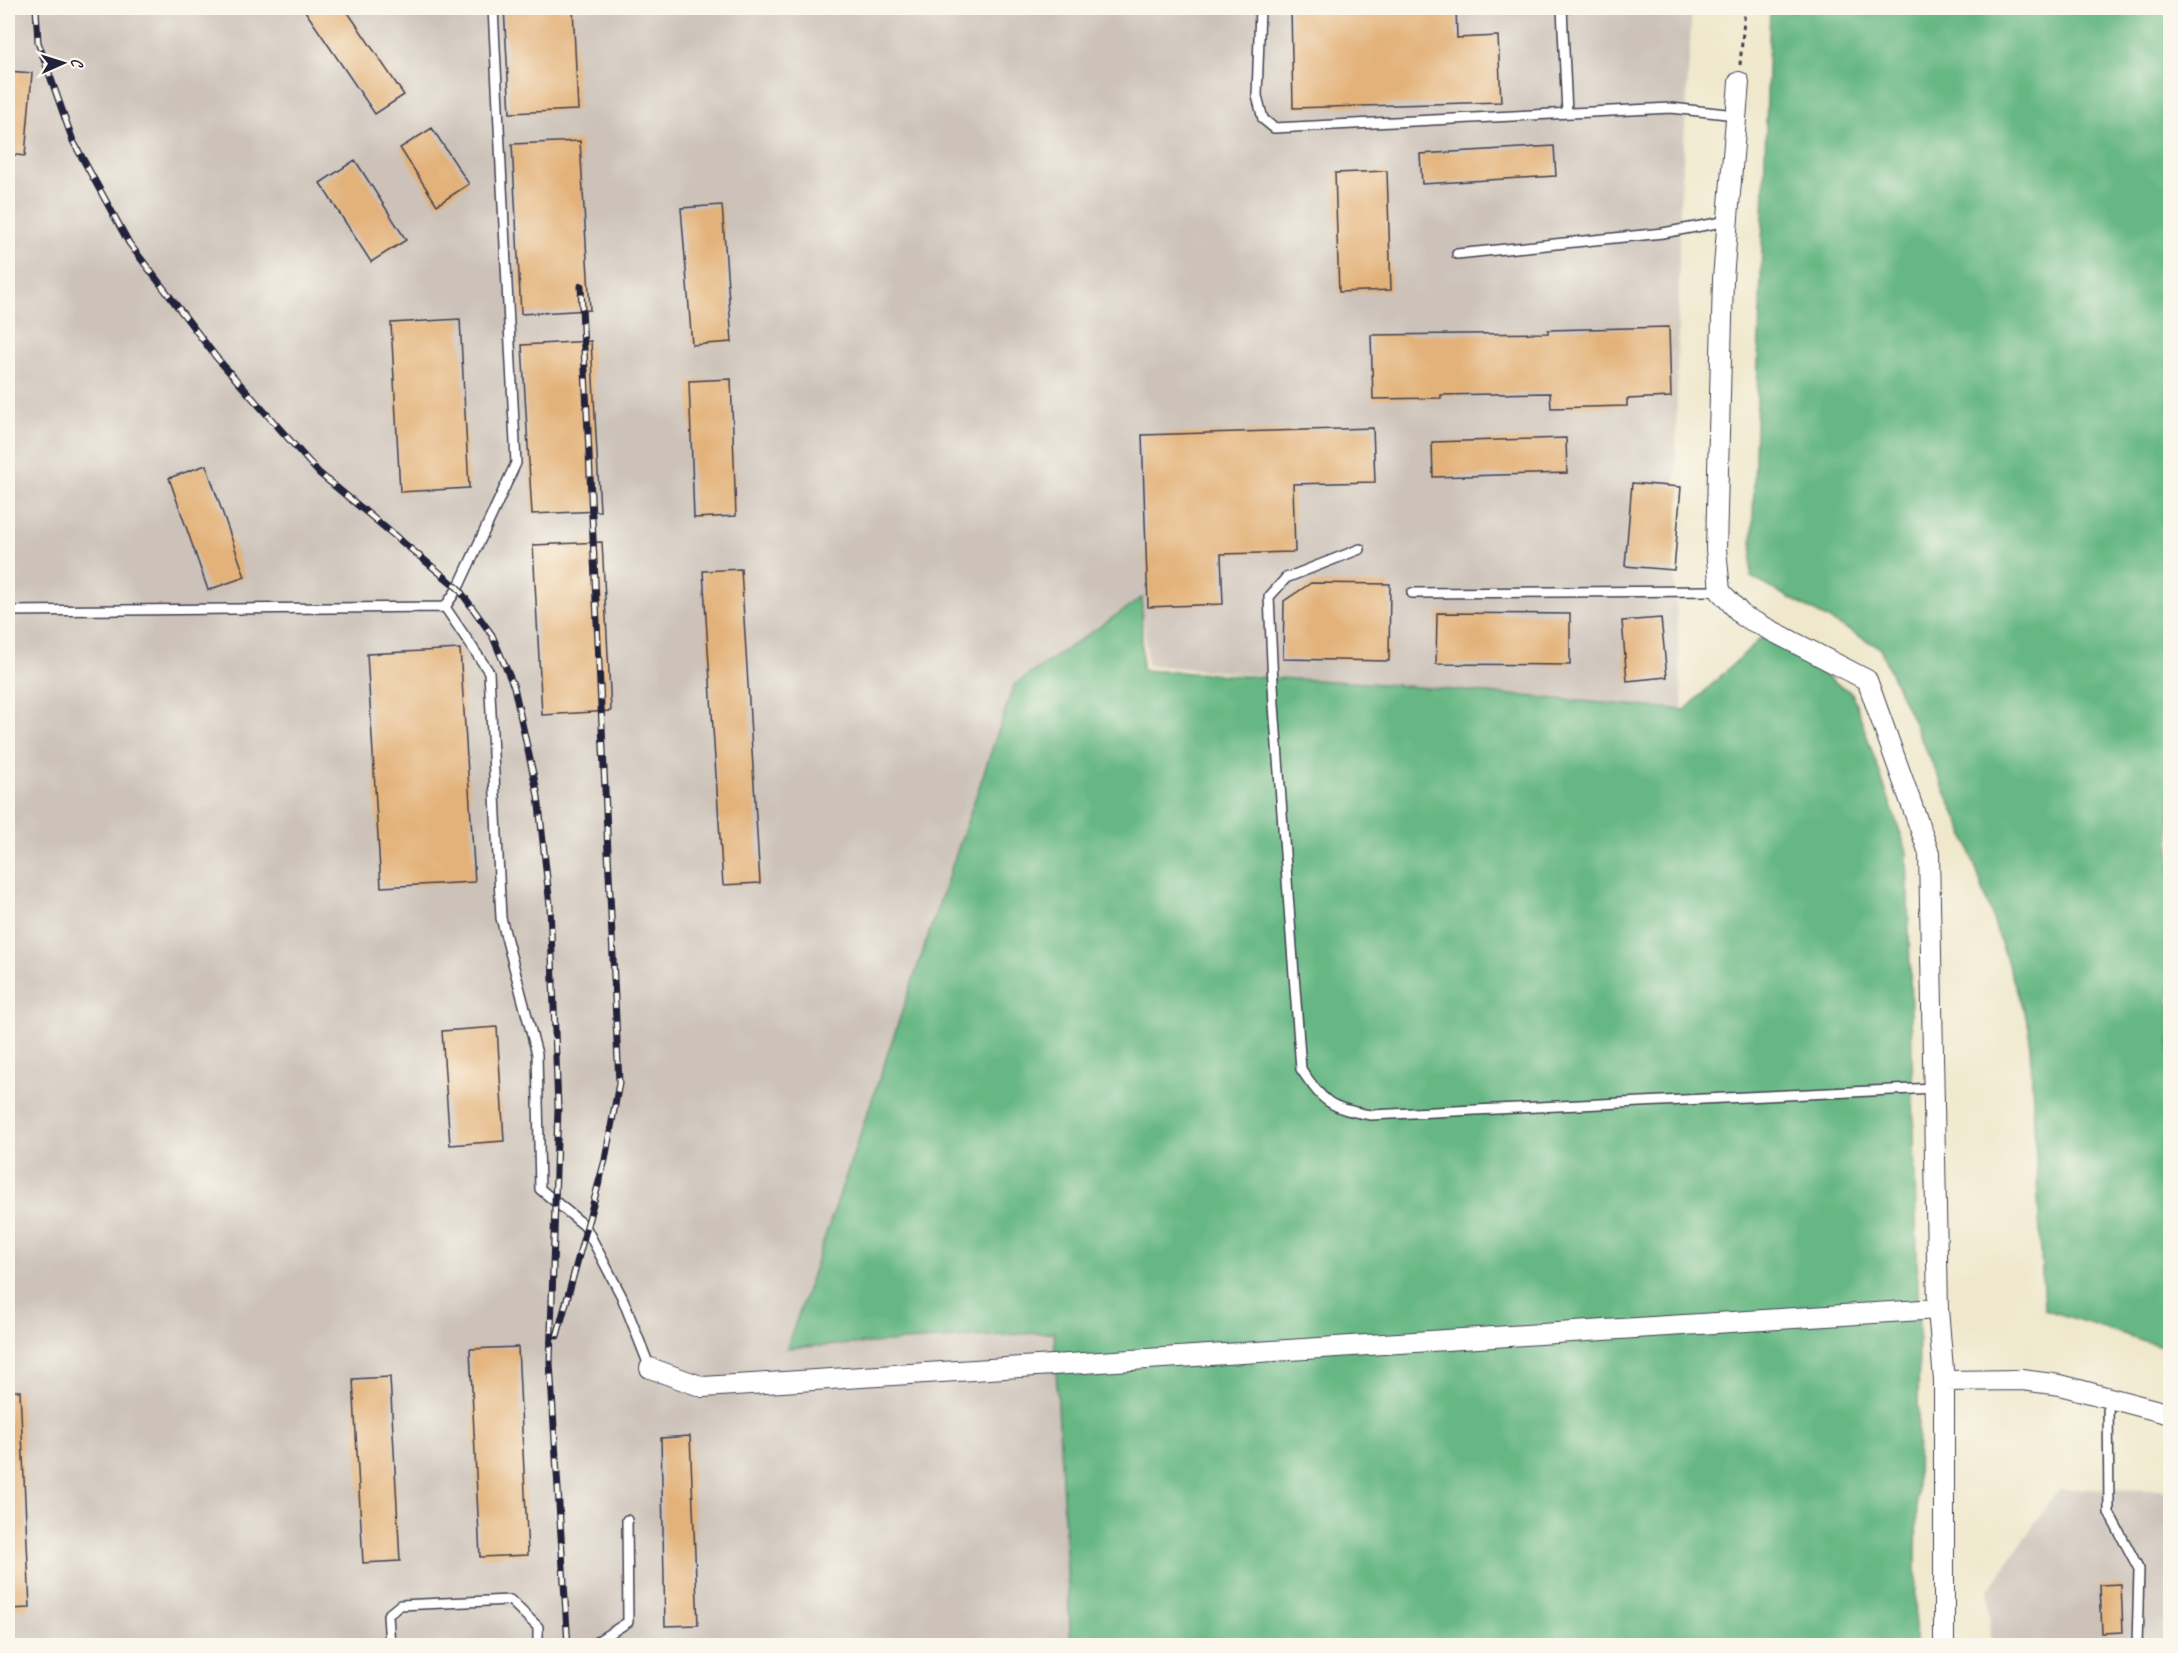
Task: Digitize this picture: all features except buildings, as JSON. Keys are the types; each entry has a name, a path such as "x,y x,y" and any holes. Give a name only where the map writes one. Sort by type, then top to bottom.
{"street":[{"path":"1739,82 1723,279 1716,549 1720,591 1743,616 1867,680 1929,853 1938,1309 1944,1381 1944,1646"},
{"path":"650,1368 703,1388 1938,1309"},
{"path":"1944,1381 2022,1380 2060,1384 2170,1414"}],"lane":[{"path":"445,607 458,588 516,463 492,8"},
{"path":"1260,8 1257,96 1263,119 1274,128 1671,108 1736,115"},
{"path":"1562,8 1567,114"},
{"path":"1457,254 1663,233 1728,221"},
{"path":"1360,549 1286,578 1269,597 1274,705 1301,1069 1321,1097 1347,1111 1371,1115 1934,1088"},
{"path":"1412,593 1720,591"},
{"path":"8,611 445,607"},
{"path":"445,607 489,672 501,918 537,1054 540,1189 585,1226 622,1297 650,1368"},
{"path":"2108,1398 2109,1513 2139,1569 2137,1646"},
{"path":"590,1646 628,1622 627,1520"},
{"path":"390,1646 388,1615 400,1605 510,1600 538,1627 538,1646"}],"path":[{"path":"1739,82 1744,8"}],"shaded area":[{"path":"8,8 1692,8 1680,210 1674,573 1683,712 1147,665 1142,598 788,1347 1054,1332 1071,1645 8,1646"},
{"path":"2059,1489 2170,1490 2170,1645 1990,1645 1989,1589"}],"green space":[{"path":"1770,8 2170,8 2170,1349 2044,1309 2029,1027 1964,833 1879,647 1751,577"},
{"path":"1142,598 1142,670 1382,684 1685,710 1762,637 1852,693 1907,852 1919,1334 1915,1645 1071,1645 1054,1332 787,1348 1014,685"}],"railway":[{"path":"36,8 38,42 73,141 129,243 216,357 319,473 458,588 492,635 514,687 538,796 550,906 558,1107 550,1363 568,1646"},
{"path":"557,1336 605,1160 619,1083 581,286"}]}
